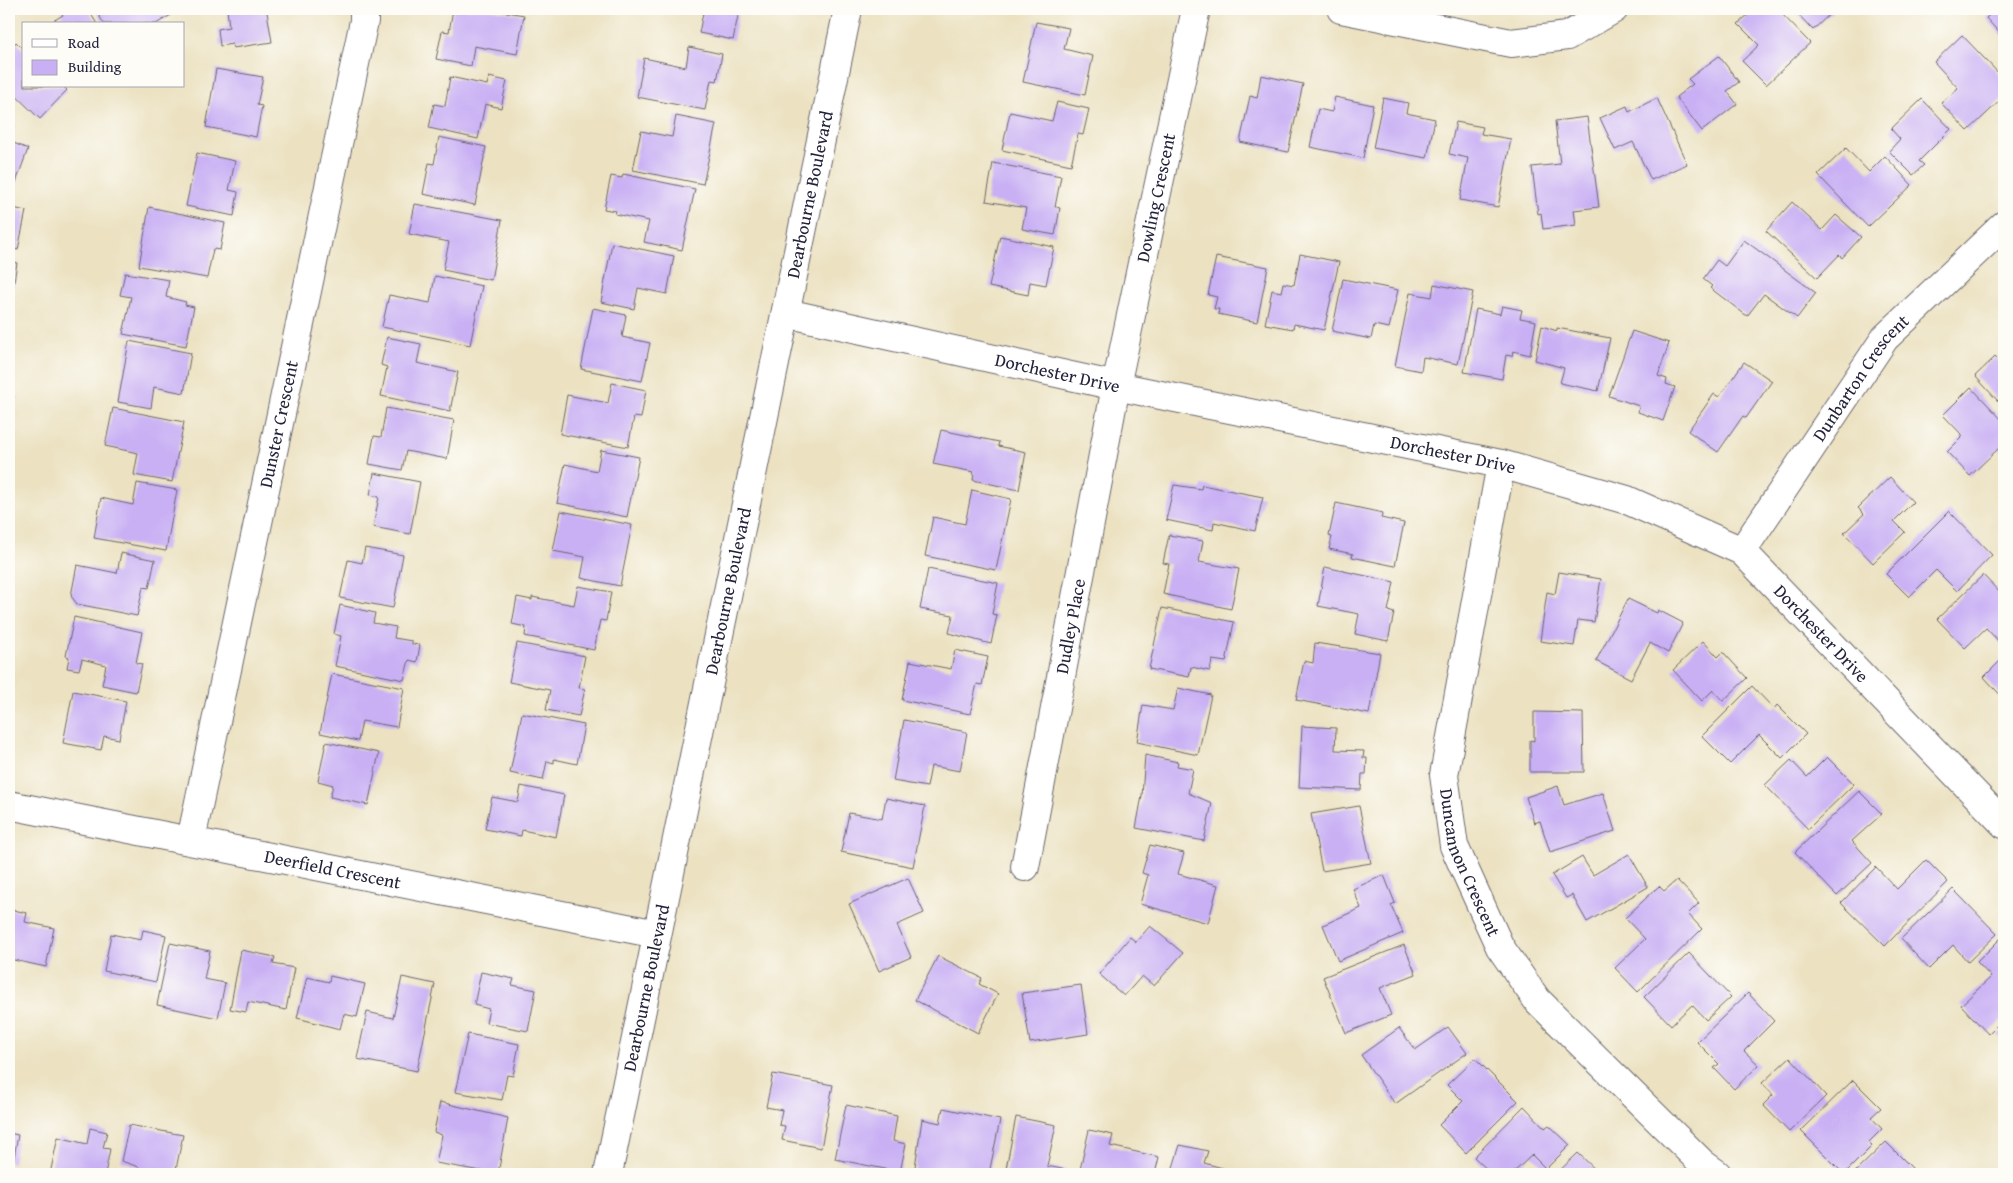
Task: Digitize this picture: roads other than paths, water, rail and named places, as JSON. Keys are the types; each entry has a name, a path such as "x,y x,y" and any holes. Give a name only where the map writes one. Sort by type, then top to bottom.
{"street":[{"name":"Dunster Crescent","path":"191,840 364,21 364,9"},
{"name":"Dearbourne Boulevard","path":"608,1174 848,9"},
{"name":"Dowling Crescent","path":"1116,386 1196,9"},
{"path":"1341,9 1511,42 1567,36 1614,9"},
{"name":"Dunbarton Crescent","path":"1742,551 1885,338 2004,225"},
{"name":"Dorchester Drive","path":"786,313 1116,386 1501,464 1626,500 1742,551 2004,824"},
{"name":"Dudley Place","path":"1025,867 1116,386"},
{"name":"Duncannon Crescent","path":"1501,464 1444,775 1454,846 1500,947 1537,1000 1703,1164 1717,1174"},
{"name":"Deerfield Crescent","path":"9,805 657,934"}]}
